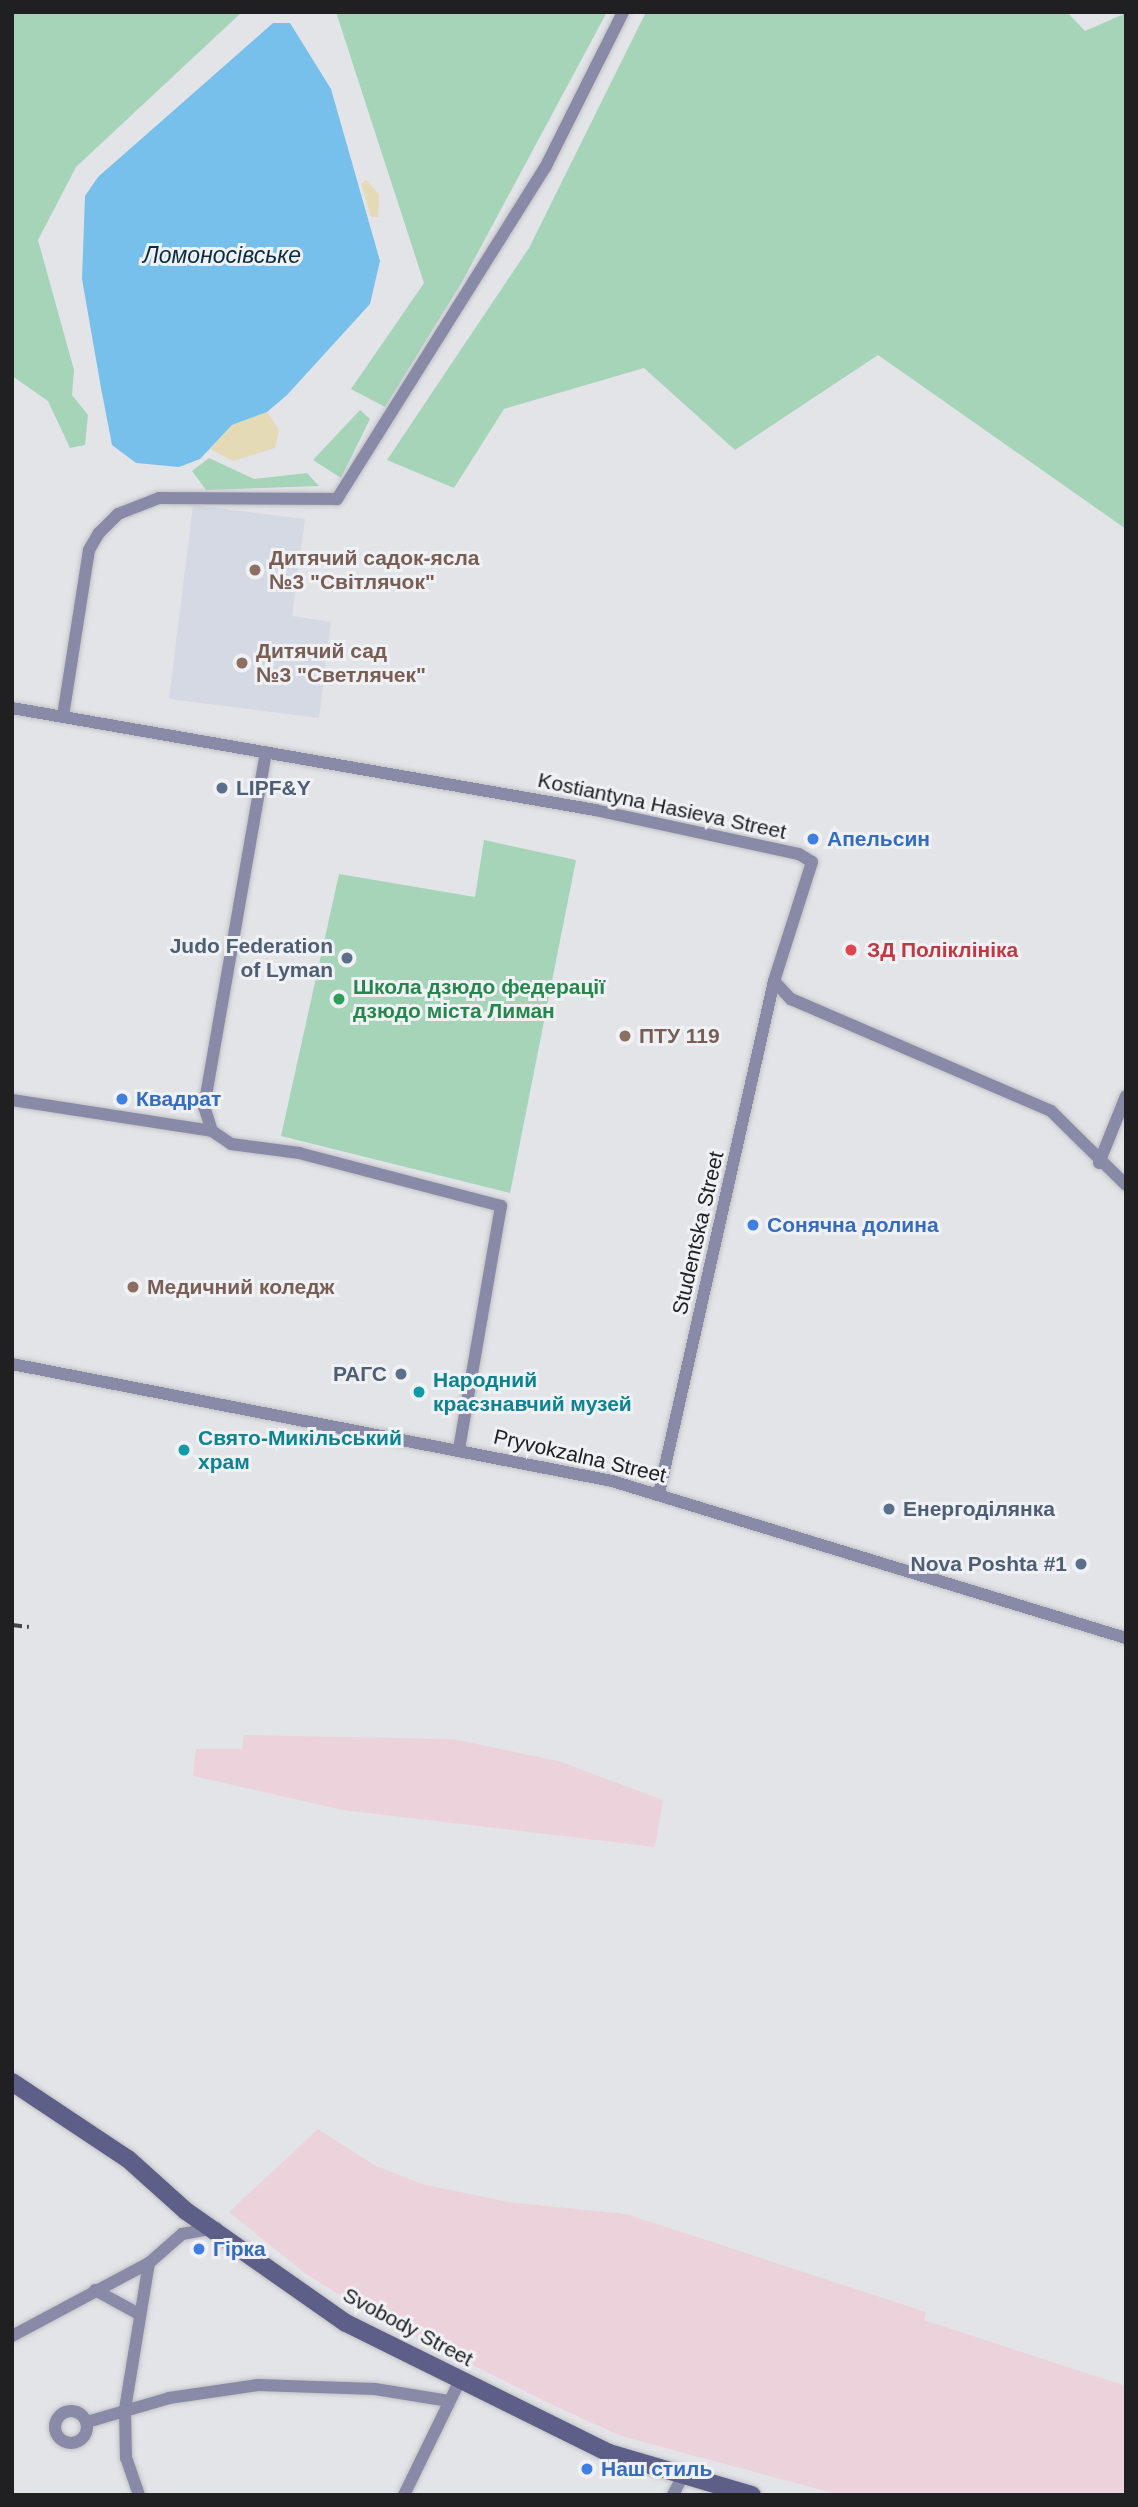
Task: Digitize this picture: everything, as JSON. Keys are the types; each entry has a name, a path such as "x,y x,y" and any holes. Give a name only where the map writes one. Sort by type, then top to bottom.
{"main road":[{"name":"Svobody Street","path":"12,2082 346,2323 608,2453 682,2477 752,2495"}],"street":[{"path":"63,716 89,550 99,533 118,514 159,498 337,499 545,168 623,12"},
{"name":"Kostiantyna Hasieva Street","path":"12,708 595,810 799,853 812,862 774,981"},
{"path":"212,1131 204,1107 266,752"},
{"path":"774,981 816,1013 1051,1111 1099,1163 1126,1185"},
{"name":"Studentska Street","path":"659,1493 774,981"},
{"path":"1099,1163 1126,1096"},
{"path":"12,1100 212,1131 231,1144 299,1153 501,1206 459,1448"},
{"name":"Pryvokzalna Street","path":"12,1364 459,1448 659,1493 1126,1638"},
{"path":"12,2336 149,2263 182,2234 216,2228"},
{"path":"139,2495 126,2458 125,2409 137,2313 149,2263"},
{"path":"95,2290 137,2313"},
{"path":"404,2495 460,2380"},
{"path":"87,2422 125,2409 258,2385 375,2389 449,2401"},
{"path":"673,2495 682,2477"}],"shaded area":[{"path":"193,505 305,519 292,616 331,622 319,718 169,699"},
{"path":"244,1735 453,1739 558,1761 663,1800 655,1847 343,1810 193,1776 196,1749 242,1749"},
{"path":"318,2129 374,2165 422,2184 508,2202 626,2214 926,2312 924,2320 1126,2386 1126,2495 840,2495 621,2436 376,2317 306,2274 229,2212"}],"green space":[{"path":"12,12 242,12 76,167 38,240 74,370 72,395 88,415 85,445 70,448 48,401 12,376"},
{"path":"336,12 607,12 462,282 385,407 351,389 424,283"},
{"path":"646,12 1067,12 1085,31 1126,13 1126,529 878,355 735,450 644,368 504,409 454,488 387,460 529,248"},
{"path":"360,410 370,419 341,478 313,460"},
{"path":"209,458 254,479 307,473 319,486 206,490 192,471"},
{"path":"484,840 576,860 510,1193 281,1136 339,874 475,897"}],"sand":[{"path":"366,180 379,194 378,217 371,217 361,184"},
{"path":"267,412 279,430 275,448 233,461 210,449 232,425"}],"water":[{"name":"Ломоносівське","path":"273,23 290,23 331,89 380,261 370,304 287,395 267,412 232,425 200,459 179,467 136,463 112,445 101,388 82,279 85,196 98,177"}],"railway":[{"path":"12,1625 29,1627"}],"place":[{"name":"Дитячий садок-ясла №3 \"Світлячок\"","path":"255,570"},
{"name":"Дитячий сад №3 \"Светлячек\"","path":"242,663"},
{"name":"LIPF&Y","path":"222,788"},
{"name":"Апельсин","path":"813,839"},
{"name":"ЗД Поліклініка","path":"851,950"},
{"name":"Judo Federation of Lyman","path":"347,958"},
{"name":"Школа дзюдо федерації дзюдо міста Лиман","path":"339,999"},
{"name":"ПТУ 119","path":"625,1036"},
{"name":"Квадрат","path":"122,1099"},
{"name":"Сонячна долина","path":"753,1225"},
{"name":"Медичний коледж","path":"133,1287"},
{"name":"РАГС","path":"401,1374"},
{"name":"Народний краєзнавчий музей","path":"419,1392"},
{"name":"Свято-Микільський храм","path":"184,1450"},
{"name":"Енергоділянка","path":"889,1509"},
{"name":"Nova Poshta #1","path":"1081,1564"},
{"name":"Гірка","path":"199,2249"},
{"name":"Наш стиль","path":"587,2469"}]}
